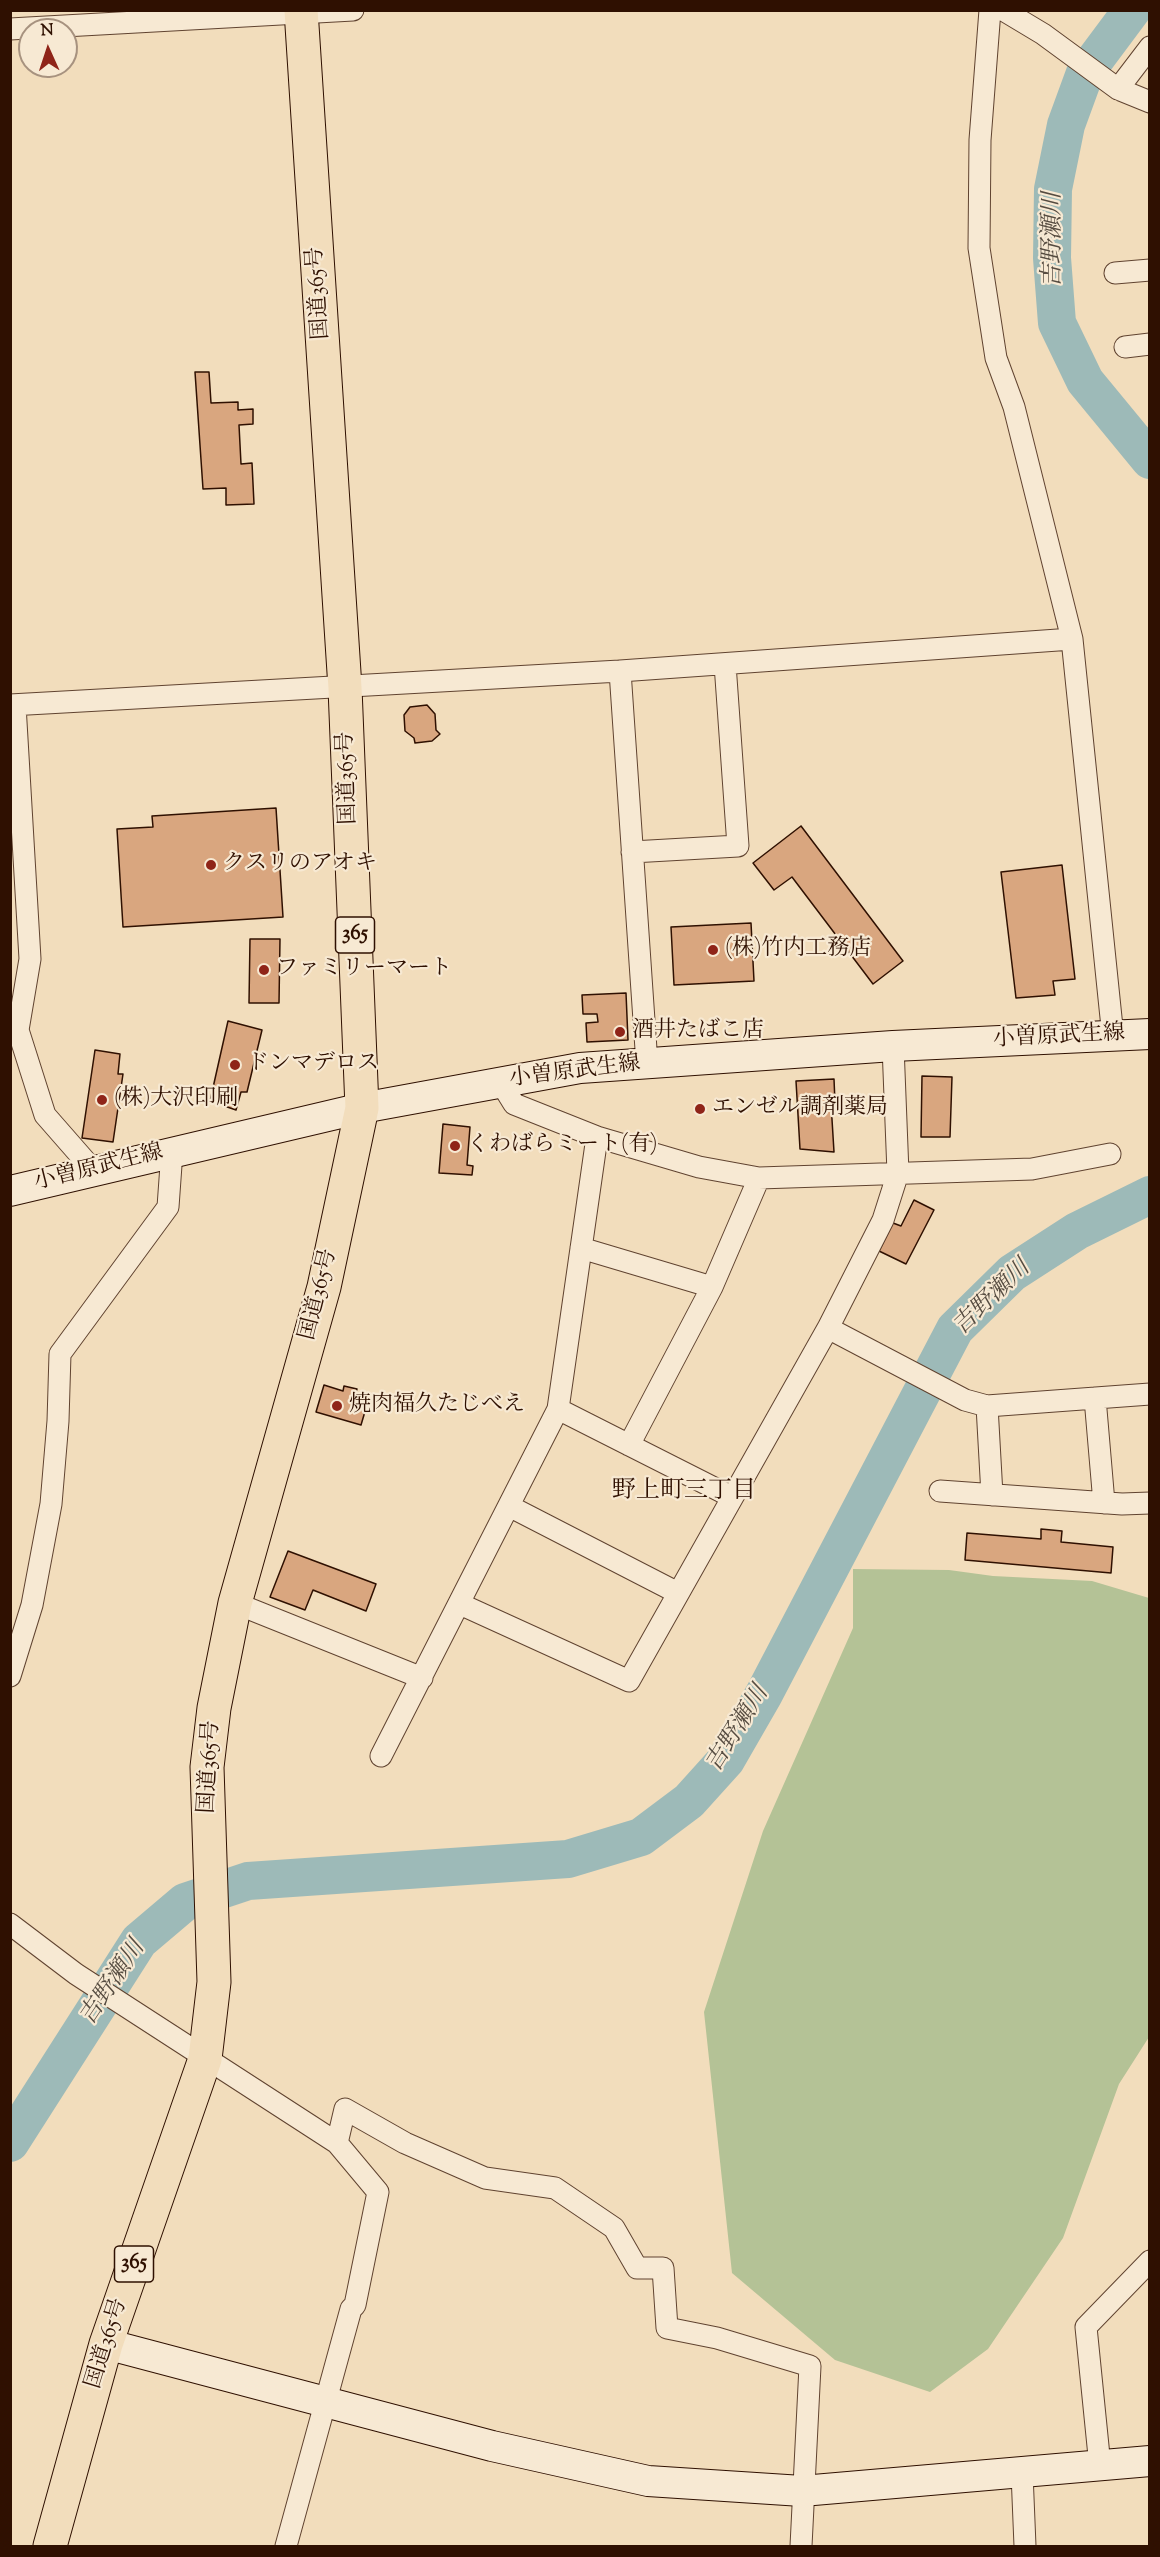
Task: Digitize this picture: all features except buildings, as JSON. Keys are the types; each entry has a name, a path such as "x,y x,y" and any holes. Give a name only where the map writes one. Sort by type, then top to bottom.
{"highway":[{"name":"国道365号","path":"50,2547 106,2344 205,2059 214,1982 208,1841 208,1755 214,1708 235,1603 324,1287 362,1108 345,688 301,12"}],"main road":[{"name":"小曽原武生線","path":"10,1191 362,1108 580,1068 893,1046 1149,1034"},
{"path":"106,2344 492,2446 648,2481 802,2492 1149,2461"}],"street":[{"path":"10,29 353,10"},
{"path":"990,10 980,140 979,248 996,358 1014,407 1072,639 1113,1036"},
{"path":"1003,10 1042,34 1118,89 1149,102"},
{"path":"1118,89 1149,47"},
{"path":"1115,273 1149,270"},
{"path":"1125,347 1149,344"},
{"path":"94,1171 45,1115 18,1030 30,959 13,705 620,671 1072,639"},
{"path":"633,852 738,846 725,664"},
{"path":"620,671 647,1064"},
{"path":"460,1604 629,1680 828,1328 883,1220 898,1173 893,1046"},
{"path":"501,1083 514,1104 597,1137 699,1167 759,1178 1032,1169 1110,1154"},
{"path":"381,1756 558,1408 597,1137"},
{"path":"10,1676 32,1605 51,1504 58,1421 60,1354 168,1207 172,1151"},
{"path":"629,1445 712,1287 759,1178"},
{"path":"581,1248 712,1287"},
{"path":"828,1328 964,1400 987,1406 1149,1394"},
{"path":"1095,1398 1104,1503"},
{"path":"987,1406 992,1495"},
{"path":"558,1408 732,1497"},
{"path":"940,1491 1104,1503 1149,1503"},
{"path":"509,1506 678,1593"},
{"path":"235,1603 422,1678"},
{"path":"10,1924 76,1974 337,2143 378,2192 355,2305 351,2310 286,2547"},
{"path":"337,2143 345,2109 405,2143 485,2178 555,2188 614,2228 637,2268 663,2268 667,2328 717,2337 730,2344 810,2366 801,2547"},
{"path":"1100,2466 1086,2327 1149,2261"},
{"path":"1022,2473 1025,2547"}],"green space":[{"path":"853,1569 949,1570 993,1576 1092,1581 1149,1598 1149,2037 1119,2084 1063,2238 988,2349 930,2392 835,2360 732,2273 704,2012 763,1831 853,1628"}],"waterway":[{"name":"吉野瀬川","path":"1132,10 1085,73 1066,125 1053,189 1052,258 1057,323 1085,381 1150,460"},
{"name":"吉野瀬川","path":"10,2143 139,1941 185,1902 248,1881 568,1859 641,1837 689,1801 726,1760 764,1694 955,1329 1012,1273 1077,1231 1150,1195"}],"place":[{"name":"クスリのアオキ","path":"211,865"},
{"name":"(株)竹内工務店","path":"713,950"},
{"name":"ファミリーマート","path":"264,970"},
{"name":"酒井たばこ店","path":"620,1032"},
{"name":"ドンマデロス","path":"235,1065"},
{"name":"(株)大沢印刷","path":"102,1100"},
{"name":"エンゼル調剤薬局","path":"700,1109"},
{"name":"くわばらミート(有)","path":"455,1146"},
{"name":"焼肉福久たじべえ","path":"337,1406"}],"district":[{"name":"野上町三丁目","path":"684,1493"}]}
